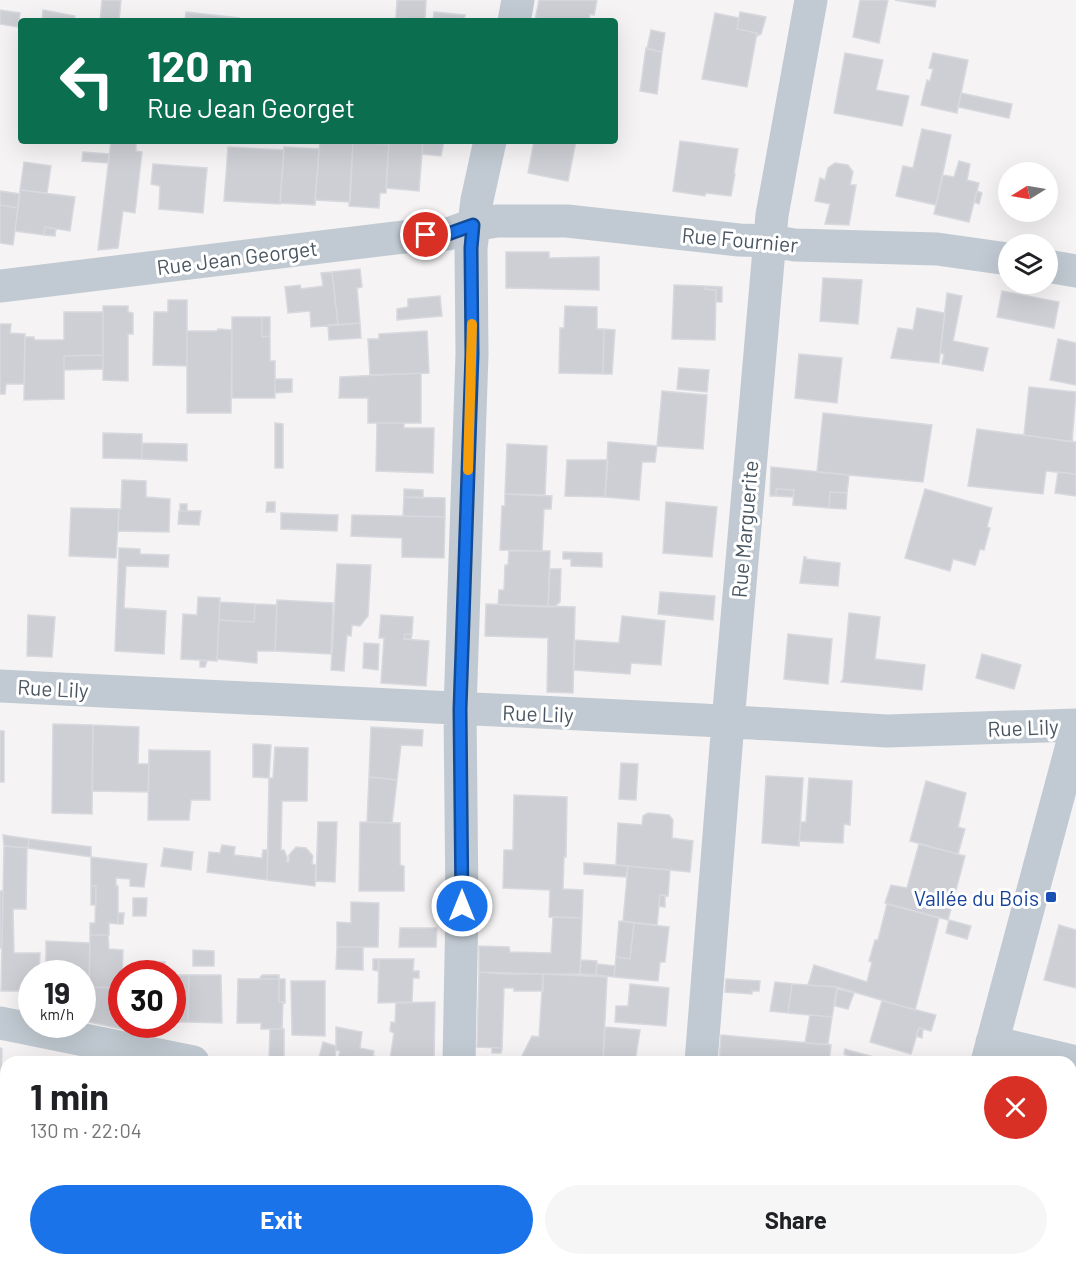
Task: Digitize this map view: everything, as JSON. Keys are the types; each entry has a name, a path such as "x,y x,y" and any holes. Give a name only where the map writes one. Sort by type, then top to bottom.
{"street":[{"path":"515,18 518,0"},
{"name":"Rue Marguerite","path":"701,1056 772,215 811,0"},
{"path":"459,1056 462,906 460,709 472,354 471,248 473,225 489,144"},
{"name":"Rue Fournier","path":"473,225 496,221 567,220 795,245 937,249 998,258"},
{"name":"Rue Jean Georget","path":"0,286 404,237 448,234 473,225"},
{"path":"1058,268 1076,271"},
{"name":"Rue Lily","path":"0,686 887,731 1076,725"},
{"path":"1024,1056 990,1052 1076,730"},
{"path":"0,1023 163,1056"}],"building":[{"path":"102,0 121,0 119,18 100,18"},
{"path":"397,0 426,0 425,18 396,18"},
{"path":"539,0 597,0 594,15 590,14 589,18 536,18"},
{"path":"860,0 888,0 879,43 853,37"},
{"path":"895,0 936,0 935,7"},
{"path":"0,10 20,13 18,27 0,24"},
{"path":"43,10 75,16 75,18 42,18"},
{"path":"186,12 239,18 185,18"},
{"path":"434,12 465,15 464,18 433,18"},
{"path":"740,12 766,17 761,34 757,36 757,33 737,29"},
{"path":"715,13 739,18 737,29 757,33 747,87 702,79"},
{"path":"651,30 665,33 662,52 647,49"},
{"path":"646,48 662,52 657,94 640,91"},
{"path":"845,53 883,60 876,90 909,96 902,126 834,113"},
{"path":"933,53 968,60 957,113 921,105 927,80 930,81 933,69 929,68"},
{"path":"961,93 1012,104 1009,118 958,107"},
{"path":"922,129 951,135 936,205 896,196 903,166 913,168"},
{"path":"680,141 738,149 731,196 706,193 705,196 673,191"},
{"path":"111,144 136,144 136,151 142,152 135,213 123,211 118,248 98,250"},
{"path":"320,144 353,144 350,202 315,200"},
{"path":"353,144 389,144 386,193 380,193 379,208 349,206"},
{"path":"389,144 423,144 419,191 386,188"},
{"path":"423,144 443,144 441,156 422,154"},
{"path":"533,144 575,144 568,181 528,173"},
{"path":"228,147 284,150 280,204 224,201"},
{"path":"284,147 319,149 315,205 280,203"},
{"path":"83,152 109,154 108,163 82,161"},
{"path":"959,161 970,164 967,180 979,183 969,222 934,214 943,175 954,177"},
{"path":"24,162 51,166 47,193 20,190"},
{"path":"835,163 848,165 853,172 850,185 856,185 849,225 825,224 830,204 815,201 820,178 825,180 828,168"},
{"path":"153,164 207,168 203,213 159,209 160,186 151,184"},
{"path":"20,190 75,197 70,231 45,227 44,235 15,231"},
{"path":"0,191 20,194 18,208 0,205"},
{"path":"977,191 982,193 979,204 974,202"},
{"path":"0,205 18,208 13,245 0,243"},
{"path":"45,227 56,229 55,236 44,235"},
{"path":"506,252 549,252 549,258 599,257 599,290 506,288"},
{"path":"360,269 362,287 357,288 360,323 338,325 332,272"},
{"path":"332,272 338,325 311,327 310,311 288,313 285,287 300,285 301,289 323,286 321,273"},
{"path":"823,278 862,280 858,324 820,321"},
{"path":"674,285 705,286 705,289 716,290 715,340 672,339"},
{"path":"705,286 722,287 722,302 716,302 716,290 705,289"},
{"path":"947,293 962,296 953,341 988,348 983,371 942,364 944,354 940,353"},
{"path":"1001,294 1018,294 1059,302 1054,328 997,317"},
{"path":"440,296 442,316 397,320 397,309 408,307 408,299"},
{"path":"168,300 187,300 187,366 153,365 154,312 168,312"},
{"path":"103,306 128,306 128,312 133,313 133,334 128,334 128,381 103,380"},
{"path":"565,306 597,307 597,329 604,329 603,374 559,373 560,328 564,328"},
{"path":"917,308 945,313 939,363 891,358 898,328 913,330"},
{"path":"64,312 103,312 103,355 64,356 64,399 24,400 25,337 34,337 34,340 64,340"},
{"path":"232,317 262,317 262,337 270,336 270,361 275,361 275,398 232,398"},
{"path":"262,317 270,317 270,336 262,337"},
{"path":"360,323 361,338 329,340 328,325"},
{"path":"0,324 11,324 10,333 25,334 24,384 6,384 5,394 0,394"},
{"path":"218,329 232,330 231,413 187,413 187,331 217,331"},
{"path":"604,329 615,330 612,374 603,374"},
{"path":"427,331 429,373 370,375 368,339 379,339 379,334"},
{"path":"1058,339 1076,343 1076,385 1050,380"},
{"path":"799,354 842,358 837,403 795,398"},
{"path":"103,355 103,369 64,370 64,356"},
{"path":"679,368 709,370 707,392 677,389"},
{"path":"421,373 421,423 368,423 368,398 339,398 340,377"},
{"path":"275,379 292,379 292,392 275,393"},
{"path":"1029,387 1076,392 1072,442 1024,435"},
{"path":"662,391 707,395 703,449 657,446"},
{"path":"823,413 932,425 923,482 817,472"},
{"path":"275,423 283,424 283,468 275,468"},
{"path":"377,423 404,423 404,428 434,428 433,473 376,471"},
{"path":"977,429 1076,442 1076,474 1046,471 1043,494 968,486"},
{"path":"103,433 142,434 142,459 103,458"},
{"path":"608,442 657,446 655,462 642,462 639,500 605,497"},
{"path":"142,443 187,444 187,461 142,459"},
{"path":"507,444 547,446 545,495 505,494"},
{"path":"567,460 608,460 605,497 565,496"},
{"path":"771,467 849,475 847,493 830,492 829,508 793,505 794,490 776,489 776,496 770,496"},
{"path":"1058,472 1076,474 1076,496 1055,493"},
{"path":"122,480 146,481 146,497 170,499 169,532 118,531"},
{"path":"404,489 423,490 423,498 404,497"},
{"path":"776,489 794,490 793,497 776,496"},
{"path":"925,489 992,508 984,550 980,549 975,565 953,559 950,571 905,558"},
{"path":"830,492 847,493 846,509 829,508"},
{"path":"505,494 552,496 551,509 544,509 542,551 500,550 502,506 505,506"},
{"path":"404,497 445,498 445,517 403,516"},
{"path":"267,502 275,502 275,512 266,512"},
{"path":"666,502 717,507 712,557 663,553"},
{"path":"180,504 187,504 187,511 180,511"},
{"path":"71,508 119,509 116,558 69,556"},
{"path":"179,511 201,511 199,525 178,524"},
{"path":"281,513 338,515 337,531 281,529"},
{"path":"352,515 445,517 444,558 402,557 402,538 351,536"},
{"path":"119,548 140,549 140,554 169,555 168,567 126,566 124,608 166,611 164,654 115,651"},
{"path":"509,551 550,551 548,607 498,605 499,590 504,590 505,565 508,565"},
{"path":"563,552 602,553 602,567 571,566 571,559 563,559"},
{"path":"804,557 840,563 838,586 800,583"},
{"path":"337,564 371,565 368,616 360,626 352,625 351,636 347,635 344,671 331,670"},
{"path":"550,569 561,569 560,602 554,607 548,607"},
{"path":"660,592 715,596 713,620 658,614"},
{"path":"198,597 220,598 217,661 181,659 183,614 197,615"},
{"path":"277,600 333,603 331,654 275,651"},
{"path":"220,602 255,604 254,622 219,620"},
{"path":"255,604 277,605 275,651 257,651 257,663 217,659 219,620 254,622"},
{"path":"486,604 575,607 573,693 547,692 548,638 485,636"},
{"path":"849,613 880,617 875,659 925,665 922,690 841,682"},
{"path":"28,615 55,617 52,657 27,656"},
{"path":"381,615 413,617 412,634 405,634 404,639 429,641 426,686 381,683 384,638 379,638"},
{"path":"622,616 665,621 661,665 631,663 630,674 574,670 575,640 619,643"},
{"path":"405,634 412,634 411,639 404,639"},
{"path":"788,634 832,639 828,684 784,679"},
{"path":"364,643 379,644 378,670 363,668"},
{"path":"982,654 1021,665 1014,689 976,678"},
{"path":"200,660 207,661 205,667 200,667"},
{"path":"53,724 93,725 92,814 52,813"},
{"path":"93,725 139,727 138,764 149,764 148,792 92,791"},
{"path":"371,727 423,730 422,746 401,745 397,780 369,777"},
{"path":"0,731 4,731 4,782 0,782"},
{"path":"253,744 271,745 269,778 253,777"},
{"path":"275,747 308,748 307,801 282,801 281,850 284,850 287,862 289,862 289,855 296,847 306,848 313,856 312,864 316,865 315,886 267,880 269,778 273,778"},
{"path":"149,750 210,751 210,800 191,800 189,820 148,820"},
{"path":"621,763 638,764 636,800 619,799"},
{"path":"766,776 803,778 799,846 762,843"},
{"path":"369,777 397,780 392,823 367,822"},
{"path":"809,778 852,781 850,825 844,824 843,843 799,841 801,822 806,822"},
{"path":"926,781 966,793 958,827 965,829 958,854 910,841"},
{"path":"514,795 567,797 563,889 583,890 582,918 549,917 550,890 503,888 504,850 513,850"},
{"path":"648,813 669,815 673,820 672,838 693,841 690,872 616,865 618,823 642,825 643,816"},
{"path":"318,822 337,822 335,882 316,881"},
{"path":"360,822 400,823 400,865 404,866 404,891 359,891"},
{"path":"3,835 29,839 28,848 4,846"},
{"path":"29,839 91,847 91,857 28,848"},
{"path":"919,844 965,856 948,920 885,903 891,885 907,888"},
{"path":"222,845 235,847 234,855 262,858 263,850 268,850 267,880 207,872 209,852 220,853"},
{"path":"4,846 27,848 26,909 13,909 14,953 40,953 40,960 18,960 18,991 1,991"},
{"path":"164,848 193,852 191,870 161,866"},
{"path":"91,857 147,864 144,887 130,886 130,879 116,878 118,924 109,923 109,935 90,935 90,923 95,923 96,886 91,886"},
{"path":"584,863 628,866 626,877 584,874"},
{"path":"628,866 670,870 668,896 660,895 657,925 623,921"},
{"path":"91,886 96,886 96,905 91,905"},
{"path":"0,891 3,891 2,948 0,948"},
{"path":"660,895 665,895 665,907 659,906"},
{"path":"133,898 147,898 146,916 133,916"},
{"path":"351,902 379,903 378,947 337,947 337,922 351,923"},
{"path":"887,904 939,918 915,1010 837,987 808,985 814,965 867,982 872,962 869,961 875,940 878,940"},
{"path":"118,913 124,913 123,924 118,924"},
{"path":"553,917 582,918 580,974 479,972 479,946 509,947 510,952 551,953"},
{"path":"949,920 971,926 967,939 946,933"},
{"path":"619,921 634,923 630,959 616,957"},
{"path":"634,923 669,927 665,962 660,962 658,981 614,977 616,957 630,959"},
{"path":"1059,925 1076,930 1076,988 1044,980"},
{"path":"400,928 437,928 436,947 399,947"},
{"path":"90,935 108,935 109,949 123,950 123,960 108,960 108,988 96,987 96,960 90,960"},
{"path":"46,941 90,943 90,960 46,960"},
{"path":"337,947 363,947 363,970 336,969"},
{"path":"193,950 214,951 214,966 193,966"},
{"path":"373,959 379,959 378,971 373,970"},
{"path":"379,959 414,959 413,971 419,971 419,978 413,978 412,1002 378,1003"},
{"path":"581,960 597,961 596,975 580,974"},
{"path":"597,964 615,966 614,977 596,975"},
{"path":"479,972 543,974 543,991 514,991 514,988 504,988 502,1048 477,1047"},
{"path":"543,974 607,977 603,1056 522,1056 532,1036 539,1037"},
{"path":"186,975 189,975 188,1022 186,1022"},
{"path":"189,975 221,975 222,1023 188,1022"},
{"path":"262,975 279,975 279,979 259,979"},
{"path":"238,979 279,979 279,1002 283,1002 282,1029 261,1029 261,1023 237,1023"},
{"path":"279,979 285,979 285,1003 279,1002"},
{"path":"726,979 760,981 759,991 752,991 752,994 725,992"},
{"path":"291,981 325,981 325,1036 292,1035"},
{"path":"775,982 792,984 788,1013 770,1011"},
{"path":"630,984 669,988 666,1026 615,1022 616,1006 628,1006"},
{"path":"792,984 837,987 832,1017 788,1013"},
{"path":"96,987 108,988 108,1026 96,1023"},
{"path":"837,989 854,993 848,1009 835,1006"},
{"path":"882,1001 936,1015 931,1031 919,1028 911,1054 870,1042"},
{"path":"435,1002 434,1056 390,1056 394,1033 390,1031 391,1022 395,1023 396,1003"},
{"path":"810,1015 832,1017 828,1044 805,1043"},
{"path":"336,1027 362,1032 360,1048 374,1051 373,1056 339,1056 340,1051 336,1050"},
{"path":"605,1027 640,1030 636,1056 603,1056"},
{"path":"919,1028 923,1029 922,1038 916,1036"},
{"path":"270,1029 284,1029 284,1056 269,1056"},
{"path":"721,1035 831,1045 830,1056 719,1056"},
{"path":"323,1042 336,1046 335,1056 320,1056"},
{"path":"492,1048 502,1048 501,1053 492,1053"},
{"path":"845,1049 870,1056 849,1056 844,1054"}],"slow traffic":[{"path":"468,470 472,324"}],"place":[{"name":"Vallée du Bois","path":"1051,897"}],"route":[{"path":"426,235 448,234 473,225 471,248 472,354 460,709 462,906"}]}
